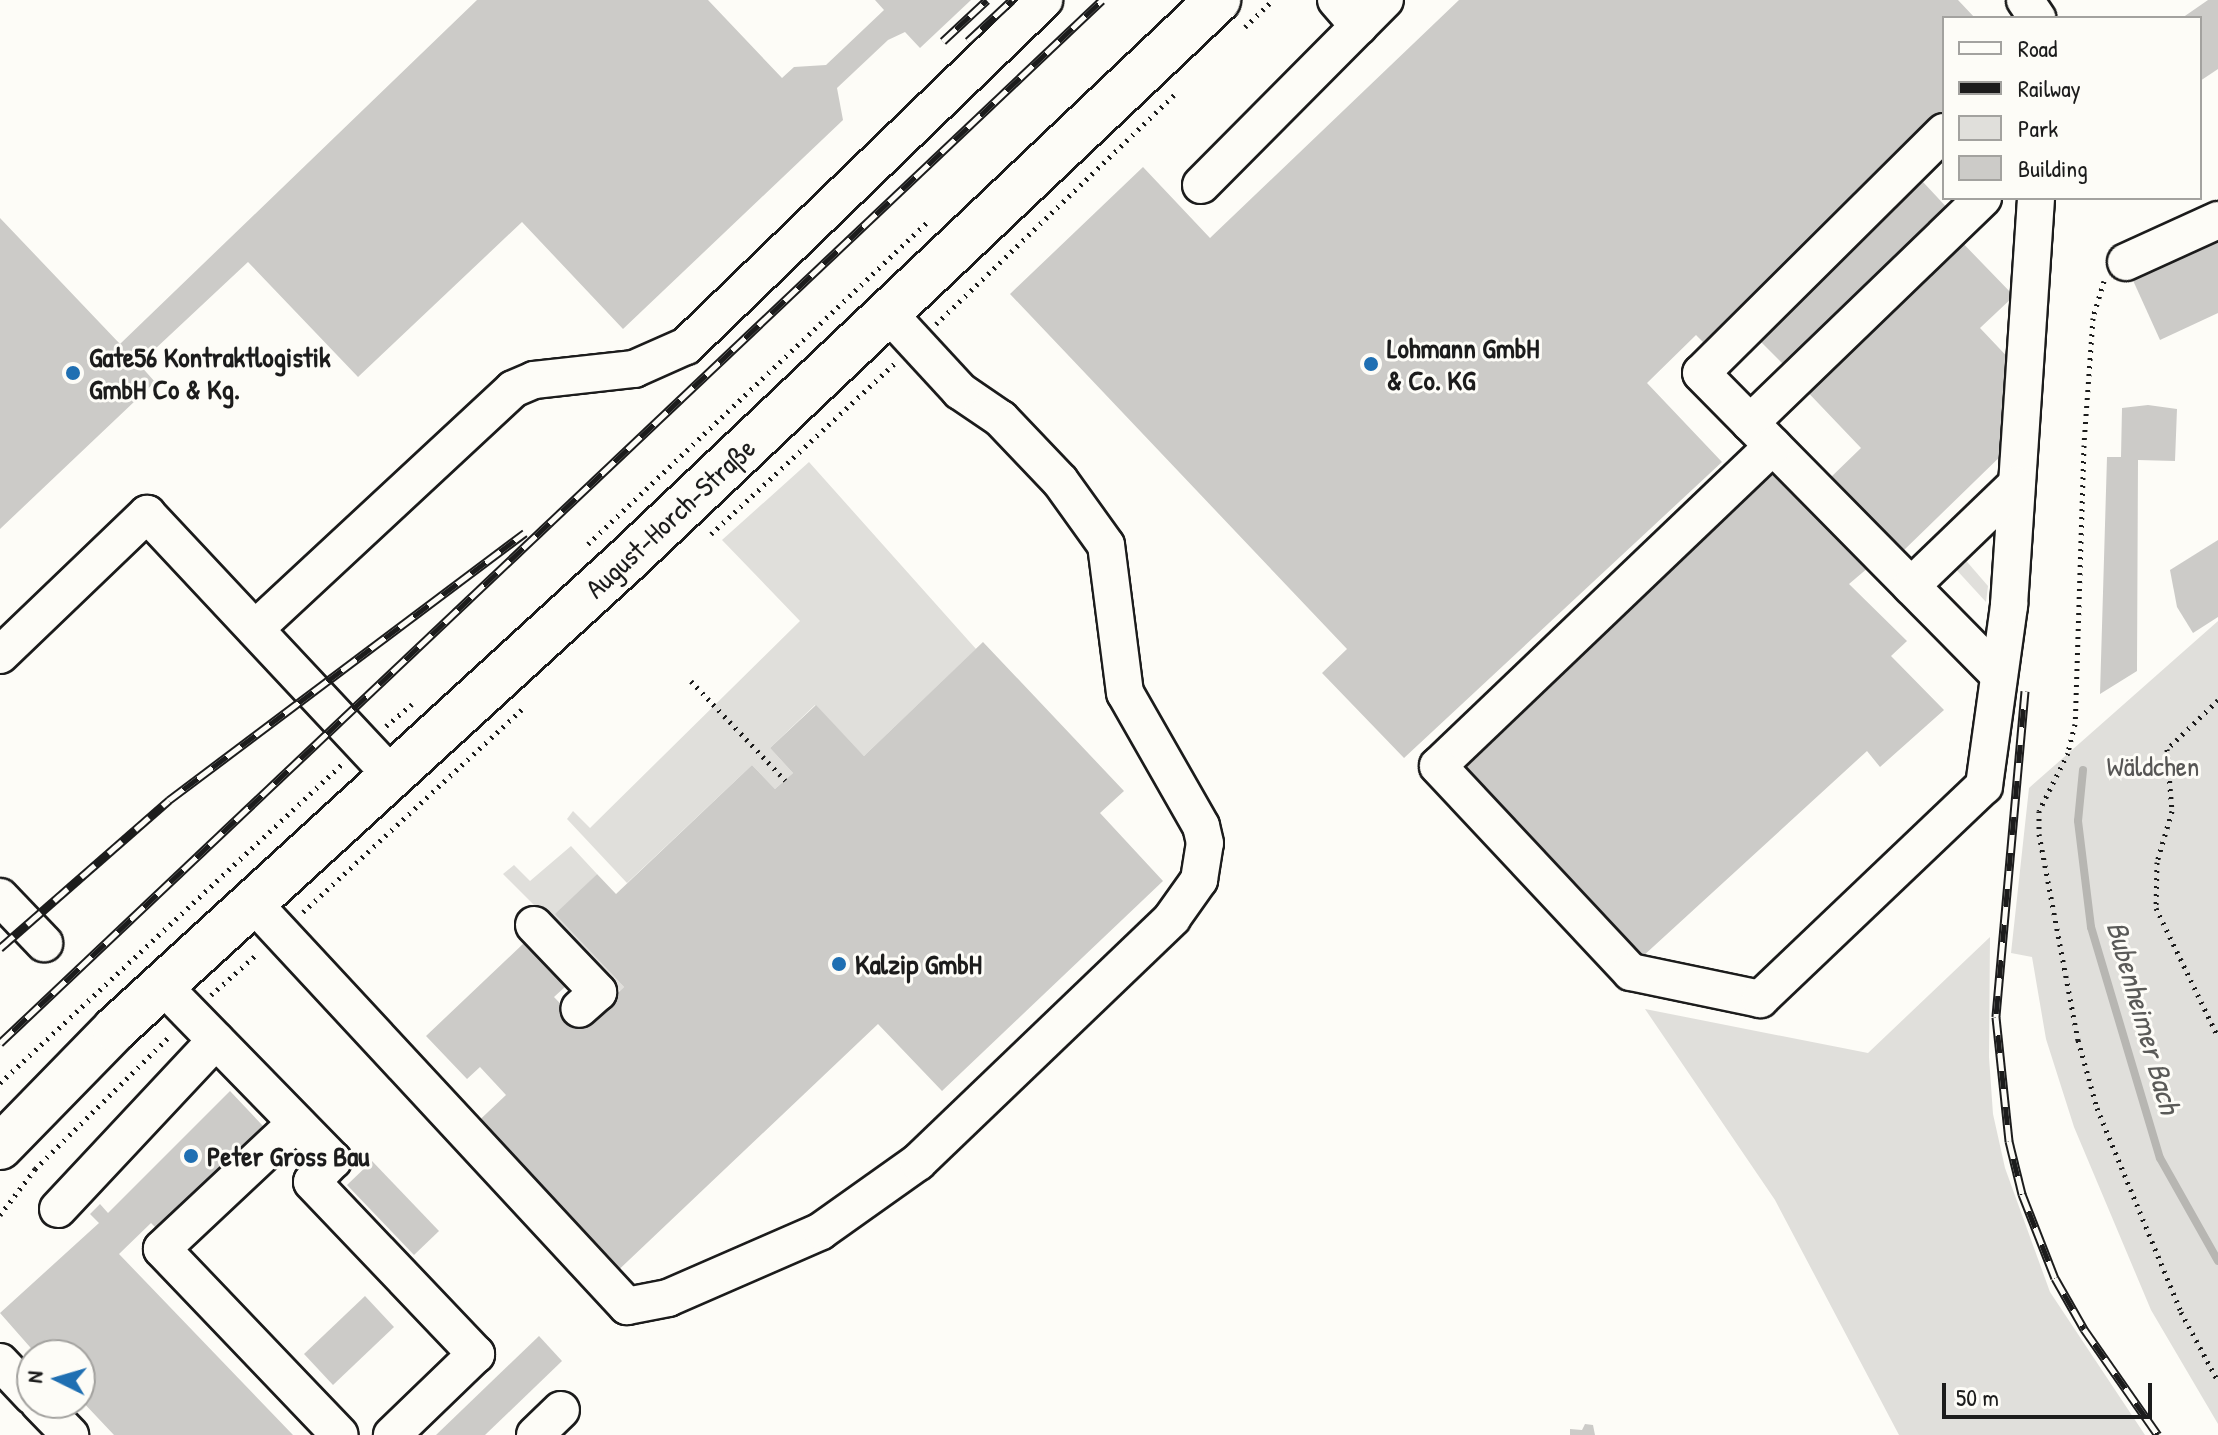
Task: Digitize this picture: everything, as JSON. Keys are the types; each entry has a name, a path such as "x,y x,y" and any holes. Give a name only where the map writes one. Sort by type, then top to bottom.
{"main road":[{"name":"August-Horch-Straße","path":"0,1147 20,1113 253,903 378,761 887,312 1218,0"},
{"path":"0,1177 20,1113"}],"lane":[{"path":"255,629 513,389 534,380 634,369 686,346 1044,0"},
{"path":"1201,185 1348,13 1385,0"},
{"path":"1942,134 1701,373 1999,675"},
{"path":"1981,200 1762,434 1438,766 1631,972 1760,999 1984,786 1999,675 2016,485 2036,200"},
{"path":"2126,262 2218,220"},
{"path":"253,903 627,1306 668,1298 821,1231 918,1162 1172,918 1199,880 1205,843 1201,826 1125,693 1106,545 1060,481 1001,419 960,391 887,312"},
{"path":"1911,586 2016,485"},
{"path":"0,655 147,514 378,761"},
{"path":"0,897 44,943"},
{"path":"534,925 598,992 579,1009"},
{"path":"162,985 333,1160 312,1182 476,1354 392,1435"},
{"path":"58,1209 216,1040"},
{"path":"296,1123 162,1249 340,1435"},
{"path":"0,1362 16,1379"},
{"path":"535,1435 561,1410"},
{"path":"54,1419 70,1435"}],"path":[{"path":"576,555 931,219"},
{"path":"2126,262 2108,274 2093,318 2075,724 2068,753 2039,811 2039,834 2078,1040 2097,1108 2181,1312 2218,1381"},
{"path":"691,681 785,780"},
{"path":"0,1083 277,819 378,761 420,698"},
{"path":"2218,700 2167,749 2172,811 2157,862 2156,908 2218,1037"}],"green space":[{"path":"809,462 976,649 864,756 815,705 770,748 793,773 775,789 752,765 627,883 567,819 573,811 590,828 800,621 722,540"},
{"path":"1962,556 1988,586 1986,602 1952,565"},
{"name":"Wäldchen","path":"2218,621 2218,1424 2151,1310 2074,1127 2046,1039 2032,957 2011,953 2029,788"},
{"path":"571,846 597,874 556,914 624,987 620,991 503,874 514,865 530,881"},
{"path":"1990,937 1989,1057 1993,1114 2005,1168 2050,1292 2145,1435 1899,1435 1775,1200 1645,1009 1868,1053"}],"building":[{"path":"477,0 708,0 782,78 794,67 826,65 884,10 875,0 971,0 920,48 905,32 888,40 837,88 843,120 623,329 522,222 358,377 248,262 139,364 155,382 0,529 0,218 120,344"},
{"name":"Lohmann GmbH & Co. KG","path":"1459,0 1958,0 1973,16 1942,16 1942,120 1706,345 1696,335 1647,383 1722,462 1404,758 1322,673 1347,649 1010,294 1143,167 1210,238"},
{"path":"2208,0 2218,0 2218,69 2202,80 2202,16 2185,16"},
{"path":"1923,182 1952,213 1787,368 1757,338"},
{"path":"1954,234 2014,296 1980,328 2016,366 2011,446 1901,553 1829,479 1861,448 1799,383"},
{"path":"2218,236 2218,313 2160,340 2131,276"},
{"path":"2148,405 2177,409 2175,461 2138,460 2137,671 2100,694 2107,457 2121,457 2122,408"},
{"path":"1776,469 1869,567 1849,584 1907,641 1891,656 1944,710 1880,767 1867,751 1642,957 1465,769"},
{"path":"2218,540 2218,617 2193,633 2177,607 2170,570"},
{"name":"Kalzip GmbH","path":"983,642 1124,791 1100,813 1163,881 942,1091 878,1024 609,1279 469,1130 506,1095 480,1067 467,1079 426,1036 525,942 566,986 554,997 583,1027 624,987 555,914 597,874 616,894 752,765 775,789 793,773 770,748 816,705 864,756"},
{"path":"230,1091 263,1126 156,1228 151,1223 119,1254 293,1435 114,1435 96,1416 96,1339 23,1339 0,1313 99,1223 90,1214 100,1204 108,1213"},
{"path":"372,1161 439,1231 414,1255 347,1185"},
{"path":"365,1296 394,1327 333,1385 304,1354"},
{"path":"539,1336 562,1361 485,1435 436,1435"},
{"path":"1585,1424 1593,1425 1595,1435 1570,1435 1570,1429 1582,1430"}],"waterway":[{"name":"Bubenheimer Bach","path":"2083,770 2078,821 2091,927 2160,1158 2218,1261"}],"railway":[{"path":"943,41 987,0"},
{"path":"968,41 1012,0"},
{"path":"0,1043 1102,0"},
{"path":"0,948 169,800 525,533"},
{"path":"2025,691 1996,1017 2009,1141 2022,1194 2055,1278 2084,1329 2158,1435"}],"place":[{"name":"Lohmann GmbH & Co. KG","path":"1371,364"},
{"name":"Gate56 Kontraktlogistik GmbH Co & Kg.","path":"73,373"},
{"name":"Kalzip GmbH","path":"839,964"},
{"name":"Peter Gross Bau","path":"191,1156"}]}
